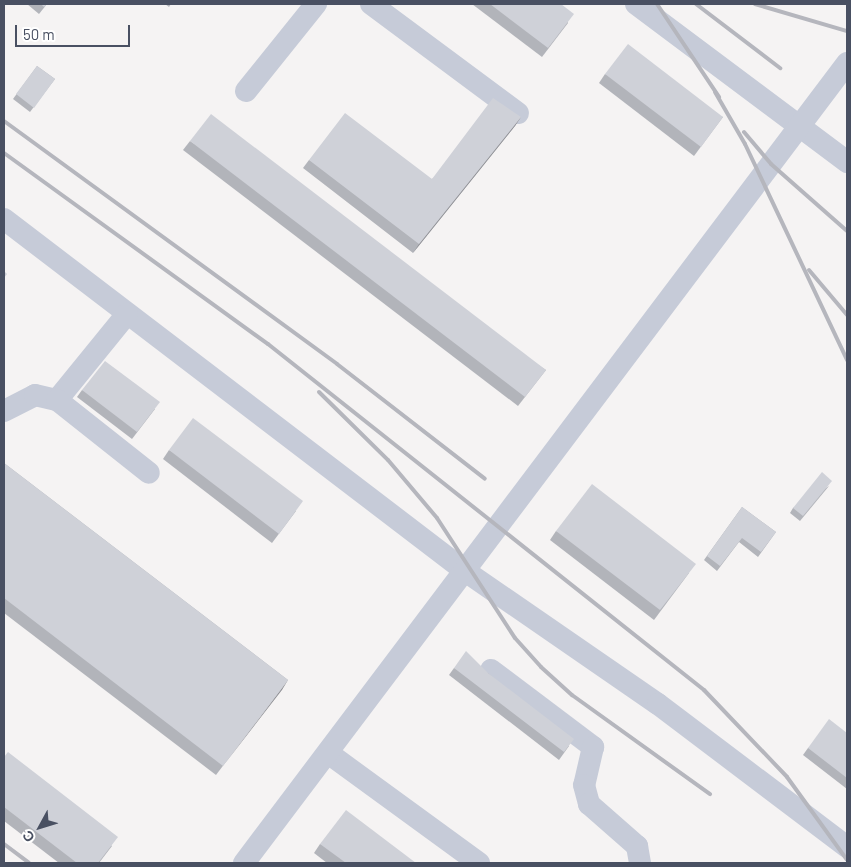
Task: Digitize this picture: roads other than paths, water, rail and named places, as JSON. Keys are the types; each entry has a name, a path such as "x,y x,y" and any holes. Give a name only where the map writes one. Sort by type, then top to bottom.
{"lane":[{"path":"246,91 316,4"},
{"path":"371,4 518,113"},
{"path":"636,4 847,162"},
{"path":"244,863 847,63"},
{"path":"4,219 464,571 658,704 847,847"},
{"path":"57,400 127,314"},
{"path":"4,411 35,395 57,400 149,473"},
{"path":"491,670 593,747 584,785 589,804 637,846 640,863"},
{"path":"328,752 480,863"}],"railway":[{"path":"657,4 719,97"},
{"path":"696,4 780,68"},
{"path":"755,4 847,31"},
{"path":"715,92 745,144 847,360"},
{"path":"4,121 337,364 485,479"},
{"path":"744,132 771,164 847,231"},
{"path":"4,153 268,344 704,690 787,777 847,860"},
{"path":"809,270 847,315"},
{"path":"319,392 388,460 437,518 515,638 541,667 572,695 710,794"},
{"path":"4,844 29,863"}]}
